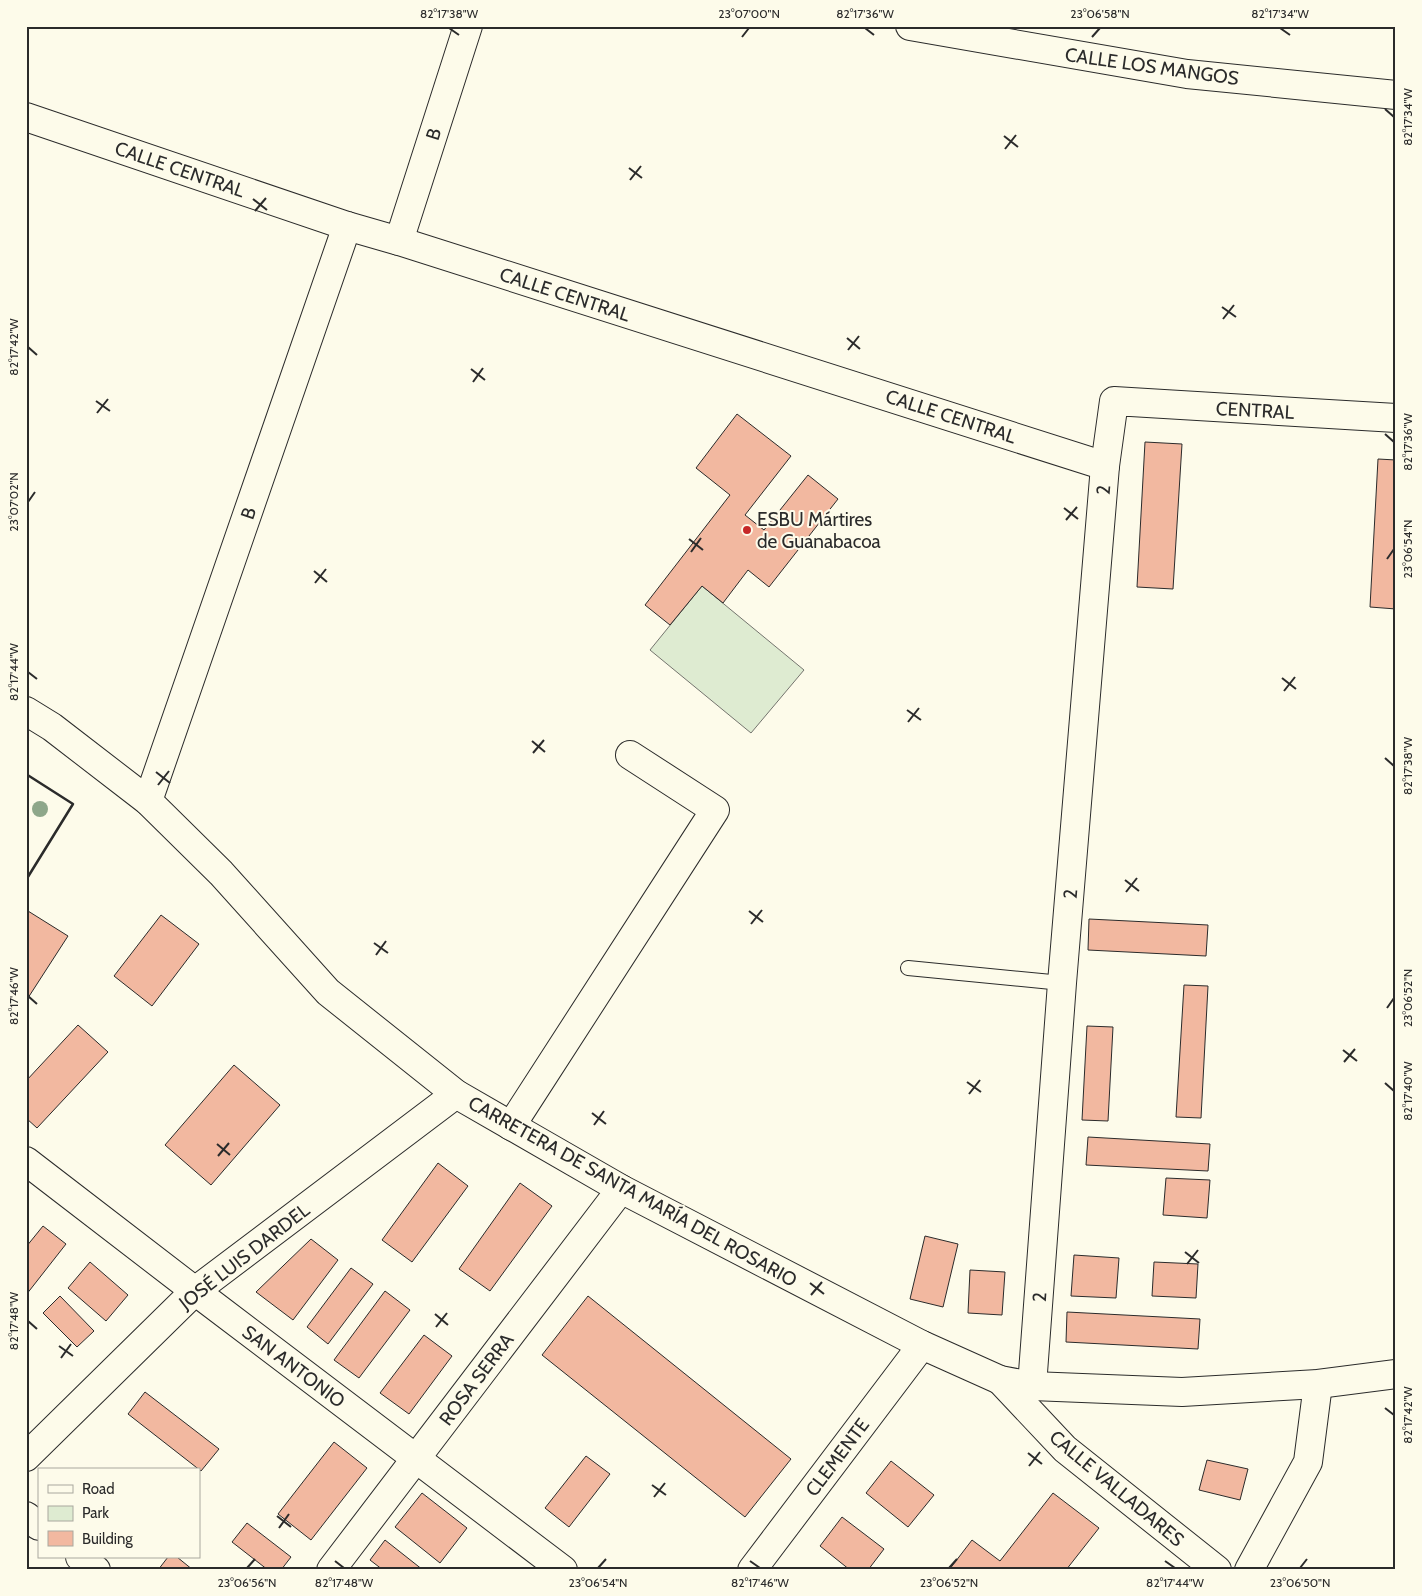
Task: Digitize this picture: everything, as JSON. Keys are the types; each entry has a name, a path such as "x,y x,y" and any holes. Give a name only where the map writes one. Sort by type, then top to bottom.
{"street":[{"name":"B","path":"398,241 468,26"},
{"name":"CALLE LOS MANGOS","path":"910,26 1187,74 1396,95"},
{"name":"CALLE CENTRAL","path":"26,117 348,226 1105,466"},
{"name":"B","path":"148,801 348,226"},
{"name":"2","path":"1032,1386 1062,983 1105,466 1114,401"},
{"name":"CENTRAL","path":"1114,401 1396,418"},
{"name":"CARRETERA DE SANTA MARÍA DEL ROSARIO","path":"26,711 52,727 148,801 221,873 328,992 456,1094 621,1189 922,1345 1000,1380 1032,1386 1182,1392 1318,1384 1396,1374"},
{"path":"511,1126 715,810 630,756"},
{"name":"JOSÉ LUIS DARDEL","path":"26,1457 195,1291 456,1094"},
{"name":"SAN ANTONIO","path":"26,1161 563,1570"},
{"name":"ROSA SERRA","path":"331,1570 621,1189"},
{"name":"CLEMENTE","path":"752,1570 922,1345"},
{"name":"CALLE VALLADARES","path":"1000,1380 1065,1449 1217,1570"},
{"path":"1249,1570 1308,1462 1318,1384"},
{"path":"26,1516 38,1525"},
{"path":"81,1558 96,1570"}],"lane":[{"path":"908,968 1062,983"}],"green space":[{"path":"702,586 804,670 751,733 650,650"}],"building":[{"path":"737,414 791,456 745,515 764,530 808,475 838,499 769,587 748,570 723,603 702,586 670,625 645,605 730,495 696,468"},
{"path":"1145,442 1182,444 1173,589 1137,587"},
{"path":"1378,459 1396,460 1396,609 1370,607"},
{"path":"28,911 68,936 26,1001 26,914"},
{"path":"161,915 199,944 152,1006 114,976"},
{"path":"1089,919 1208,925 1206,956 1088,950"},
{"path":"1184,985 1208,986 1201,1118 1176,1117"},
{"path":"78,1025 108,1052 37,1128 26,1118 26,1081"},
{"path":"1087,1026 1113,1027 1108,1121 1082,1120"},
{"path":"234,1065 280,1105 211,1185 165,1145"},
{"path":"1088,1137 1210,1144 1208,1171 1086,1165"},
{"path":"438,1163 468,1186 412,1262 382,1240"},
{"path":"1166,1178 1210,1180 1207,1218 1163,1215"},
{"path":"520,1183 552,1206 490,1291 459,1269"},
{"path":"43,1226 66,1244 26,1295 26,1247"},
{"path":"925,1236 958,1244 943,1307 910,1299"},
{"path":"311,1239 338,1260 293,1320 256,1292"},
{"path":"1074,1255 1119,1258 1116,1298 1071,1296"},
{"path":"90,1262 128,1295 106,1321 68,1288"},
{"path":"1154,1262 1198,1264 1196,1298 1152,1296"},
{"path":"351,1268 373,1284 328,1344 307,1327"},
{"path":"970,1270 1005,1272 1002,1315 968,1313"},
{"path":"385,1291 410,1310 359,1378 334,1360"},
{"path":"60,1296 94,1331 77,1347 43,1313"},
{"path":"588,1296 791,1459 745,1517 542,1355"},
{"path":"1067,1312 1200,1319 1198,1349 1066,1342"},
{"path":"424,1335 452,1356 409,1414 380,1393"},
{"path":"145,1392 219,1449 201,1471 200,1468 197,1468 128,1414"},
{"path":"334,1442 367,1468 311,1540 278,1514"},
{"path":"586,1456 610,1474 569,1527 545,1508"},
{"path":"1207,1460 1248,1469 1240,1500 1199,1490"},
{"path":"891,1461 934,1495 908,1527 866,1493"},
{"path":"422,1493 467,1528 440,1563 395,1527"},
{"path":"1053,1493 1099,1528 1066,1570 949,1570 972,1540 1000,1561"},
{"path":"842,1517 884,1549 868,1570 850,1570 820,1546"},
{"path":"247,1523 291,1557 281,1570 268,1570 232,1542"},
{"path":"385,1540 423,1570 383,1570 370,1560"},
{"path":"167,1558 178,1558 193,1570 158,1570"}],"wall":[{"path":"26,774 73,804 26,880"}],"place":[{"name":"ESBU Mártires de Guanabacoa","path":"747,530"}]}
